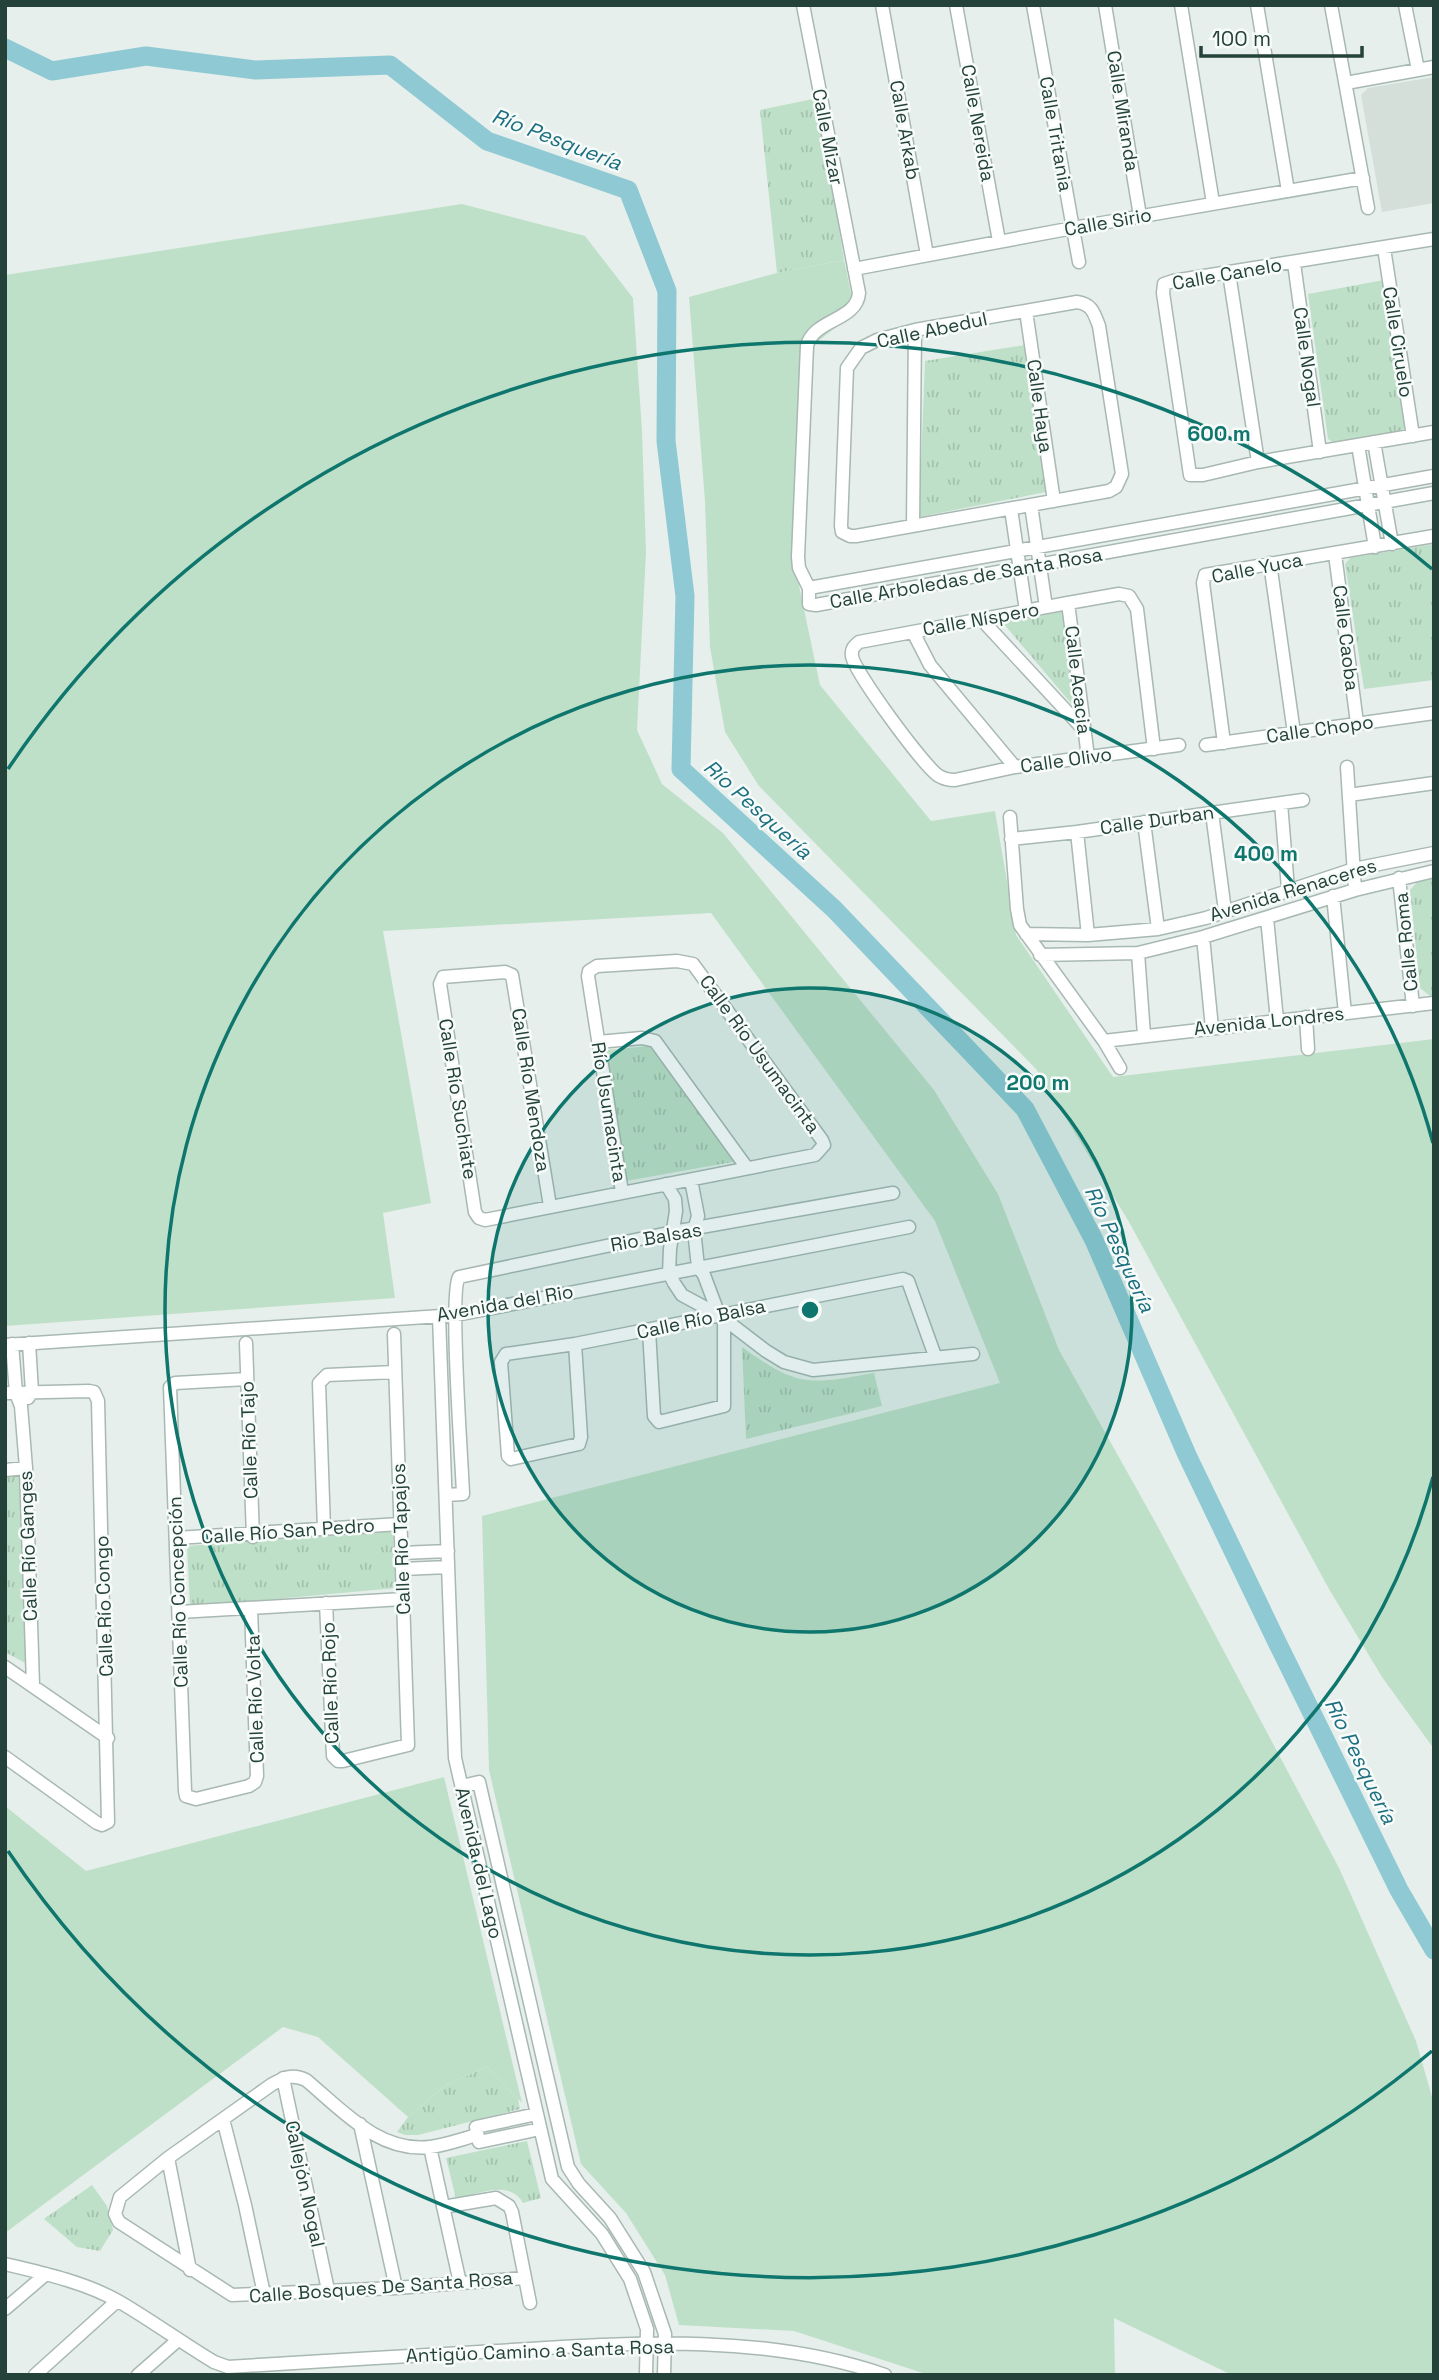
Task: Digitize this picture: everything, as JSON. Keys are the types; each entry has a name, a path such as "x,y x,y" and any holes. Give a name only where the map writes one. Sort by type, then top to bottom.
{"street":[{"name":"Calle Mizar","path":"803,5 859,302 813,332 807,346 798,557 799,568 809,588"},
{"name":"Calle Arkab","path":"883,5 927,255"},
{"name":"Calle Nereida","path":"956,5 999,241"},
{"name":"Calle Tritania","path":"1033,5 1079,262"},
{"name":"Calle Miranda","path":"1105,5 1140,216"},
{"path":"1181,5 1213,203"},
{"path":"1257,5 1288,191"},
{"path":"1331,5 1368,208"},
{"path":"1405,5 1418,70"},
{"path":"1346,83 1434,67"},
{"name":"Calle Sirio","path":"853,269 1363,178"},
{"name":"Calle Canelo","path":"1434,239 1169,282 1164,284 1163,288 1190,475 1434,432"},
{"name":"Calle Ciruelo","path":"1384,248 1413,436"},
{"name":"Calle Nogal","path":"1294,263 1320,452"},
{"path":"1229,273 1258,462"},
{"name":"Calle Abedul","path":"1077,302 1088,305 1094,312 1099,327 1122,474 1116,487 1109,491 850,536 842,532 848,368 860,348 877,340 915,330 1026,311 1077,302"},
{"name":"Calle Haya","path":"1026,311 1054,500"},
{"path":"913,525 915,330"},
{"path":"1374,442 1392,544"},
{"path":"1358,445 1375,547"},
{"name":"Calle Arboledas de Santa Rosa","path":"1434,476 809,588 809,604 816,605 1434,493"},
{"path":"1031,505 1046,607"},
{"path":"1011,509 1026,611"},
{"name":"Calle Yuca","path":"1224,743 1203,578 1212,573 1434,536"},
{"name":"Calle Caoba","path":"1335,554 1357,723"},
{"path":"1270,563 1294,733"},
{"name":"Calle Níspero","path":"954,780 945,779 931,770 875,696 851,654 859,642 1119,594 1129,596 1137,609 1154,749"},
{"name":"Calle Acacia","path":"1068,603 1088,757"},
{"path":"982,620 1084,731"},
{"path":"913,632 930,665 1015,768"},
{"name":"Calle Chopo","path":"1206,745 1434,713"},
{"name":"Calle Olivo","path":"954,780 1015,768 1179,746"},
{"path":"1347,767 1355,890"},
{"path":"1349,795 1434,783"},
{"name":"Calle Durban","path":"1011,839 1303,800"},
{"path":"1281,803 1289,889"},
{"path":"1212,813 1225,911"},
{"path":"1010,817 1020,925 1104,1041 1120,1068"},
{"path":"1144,822 1158,929"},
{"path":"1077,832 1088,935"},
{"name":"Avenida Renaceres","path":"1026,934 1088,935 1158,929 1225,911 1354,869 1434,853"},
{"name":"Avenida Renaceres","path":"1040,954 1138,953 1203,937 1333,896 1434,871"},
{"name":"Calle Roma","path":"1399,878 1413,1006"},
{"path":"1333,896 1345,1013"},
{"path":"1267,918 1277,1020"},
{"path":"1203,937 1212,1028"},
{"path":"1138,953 1144,1035"},
{"name":"Río Usumacinta","path":"693,964 677,961 593,968 588,976 622,1192 815,1155 824,1146"},
{"name":"Calle Río Usumacinta","path":"693,964 824,1146"},
{"name":"Calle Río Suchiate","path":"511,973 441,979 440,984 475,1212 478,1218 485,1220 550,1206"},
{"name":"Calle Río Mendoza","path":"511,973 550,1206"},
{"name":"Avenida Londres","path":"1104,1041 1434,1003"},
{"path":"1306,1017 1308,1049"},
{"path":"598,1042 642,1038 658,1043 747,1168"},
{"path":"649,1330 657,1421 663,1422 724,1406 722,1318 698,1267 694,1230 698,1216 691,1180"},
{"path":"666,1184 675,1199 676,1211 669,1273 681,1295 722,1318 784,1362 813,1370 973,1354"},
{"path":"550,1206 622,1192"},
{"name":"Rio Balsas","path":"456,1315 455,1284 458,1277 464,1274 893,1193"},
{"name":"Avenida del Rio","path":"9,1344 456,1315 909,1227"},
{"name":"Calle Río Balsa","path":"575,1344 580,1441 575,1446 513,1460 508,1456 502,1359 506,1354 722,1318 900,1279 908,1281 935,1356"},
{"path":"446,1495 463,1494 456,1315"},
{"name":"Avenida del Lago","path":"439,1316 455,1758 552,2179 602,2234 630,2279 647,2329 646,2375"},
{"name":"Calle Río Tapajos","path":"338,1761 408,1745 394,1334"},
{"path":"21,1406 33,1392 29,1343"},
{"name":"Calle Río Tajo","path":"246,1343 253,1535"},
{"name":"Calle Río Ganges","path":"9,1344 11,1393 21,1406 26,1468 33,1685"},
{"path":"324,1529 318,1388 322,1377 395,1372"},
{"name":"Calle Río Concepción","path":"190,1798 185,1791 171,1384 247,1379"},
{"name":"Calle Río Congo","path":"5,1757 97,1823 106,1824 110,1817 98,1401 94,1392 89,1391 33,1392"},
{"path":"11,1393 33,1392"},
{"path":"5,1470 26,1468"},
{"name":"Calle Río San Pedro","path":"176,1538 400,1524"},
{"path":"401,1553 448,1551"},
{"path":"402,1569 448,1567"},
{"path":"179,1612 403,1599"},
{"name":"Calle Río Rojo","path":"326,1603 331,1749 338,1761"},
{"name":"Calle Río Volta","path":"190,1798 196,1799 249,1786 255,1782 258,1771 251,1608"},
{"path":"5,1667 108,1738"},
{"name":"Avenida del Lago","path":"462,1786 479,1782 568,2166 579,2184 610,2218 644,2272 665,2334 664,2375"},
{"path":"498,1944 515,1940"},
{"path":"283,2078 298,2076 306,2080 360,2124 391,2144 430,2147 537,2114"},
{"name":"Calle Bosques De Santa Rosa","path":"283,2078 169,2158 120,2197 115,2214 119,2222 232,2295 396,2288 525,2277"},
{"name":"Callejón Nogal","path":"283,2078 328,2290"},
{"path":"223,2119 264,2294"},
{"path":"360,2124 396,2288"},
{"path":"478,2134 540,2129"},
{"path":"430,2147 460,2283"},
{"path":"169,2158 190,2270"},
{"path":"443,2207 496,2198 509,2206 530,2303"},
{"name":"Antigüo Camino a Santa Rosa","path":"5,2264 46,2274 117,2301 178,2340 214,2368 565,2346 719,2344 769,2347 807,2354 885,2375"},
{"path":"5,2309 46,2274"},
{"path":"35,2375 117,2301"},
{"path":"138,2375 178,2340"}],"shaded area":[{"path":"1434,77 1434,203 1382,212 1361,95 1368,88"}],"green space":[{"path":"818,98 844,260 777,273 760,110"},
{"path":"462,204 585,236 633,298 642,431 646,552 637,730 662,784 723,833 934,1090 998,1194 1059,1350 1158,1527 1339,1868 1416,2041 1434,2104 1434,2375 1232,2375 1114,2318 1115,2375 929,2375 794,2331 679,2325 665,2275 626,2213 581,2164 489,1770 482,1516 1000,1383 935,1221 711,913 383,931 431,1203 383,1213 395,1298 5,1326 5,275"},
{"path":"844,260 855,312 812,346 799,586 820,685 931,821 995,811 1016,935 1113,1077 1434,1039 1434,1749 1382,1677 1329,1589 1129,1222 1036,1069 759,786 725,732 710,647 705,501 689,297 777,273"},
{"path":"1384,280 1407,424 1402,432 1337,445 1328,439 1308,294"},
{"path":"1025,345 1046,492 919,517 925,361"},
{"path":"1434,544 1434,680 1364,689 1345,564 1350,558"},
{"path":"1065,611 1075,708 1003,623"},
{"path":"1434,878 1434,996 1430,996 1420,988 1410,890 1418,881"},
{"path":"649,1046 738,1161 626,1181 607,1050"},
{"path":"742,1347 777,1370 804,1380 833,1380 874,1373 882,1406 746,1439"},
{"path":"21,1474 27,1664 5,1652 5,1475"},
{"path":"393,1529 396,1588 190,1607 187,1546"},
{"path":"444,1777 522,2103 487,2067 446,2085 408,2117 318,2037 283,2027 5,2233 5,1806 86,1871"},
{"path":"487,2067 518,2099 520,2109 418,2135 397,2132 408,2117 446,2085"},
{"path":"527,2141 541,2198 523,2203 510,2192 492,2190 456,2199 446,2158"},
{"path":"92,2185 107,2206 113,2230 100,2251 77,2247 44,2219"}],"waterway":[{"name":"Río Pesquería","path":"5,48 52,71 146,56 256,70 390,65 487,141 628,190 667,291 666,441 685,596 681,769 834,909 1025,1109 1094,1240 1187,1455 1275,1638 1399,1890 1434,1950"}]}
